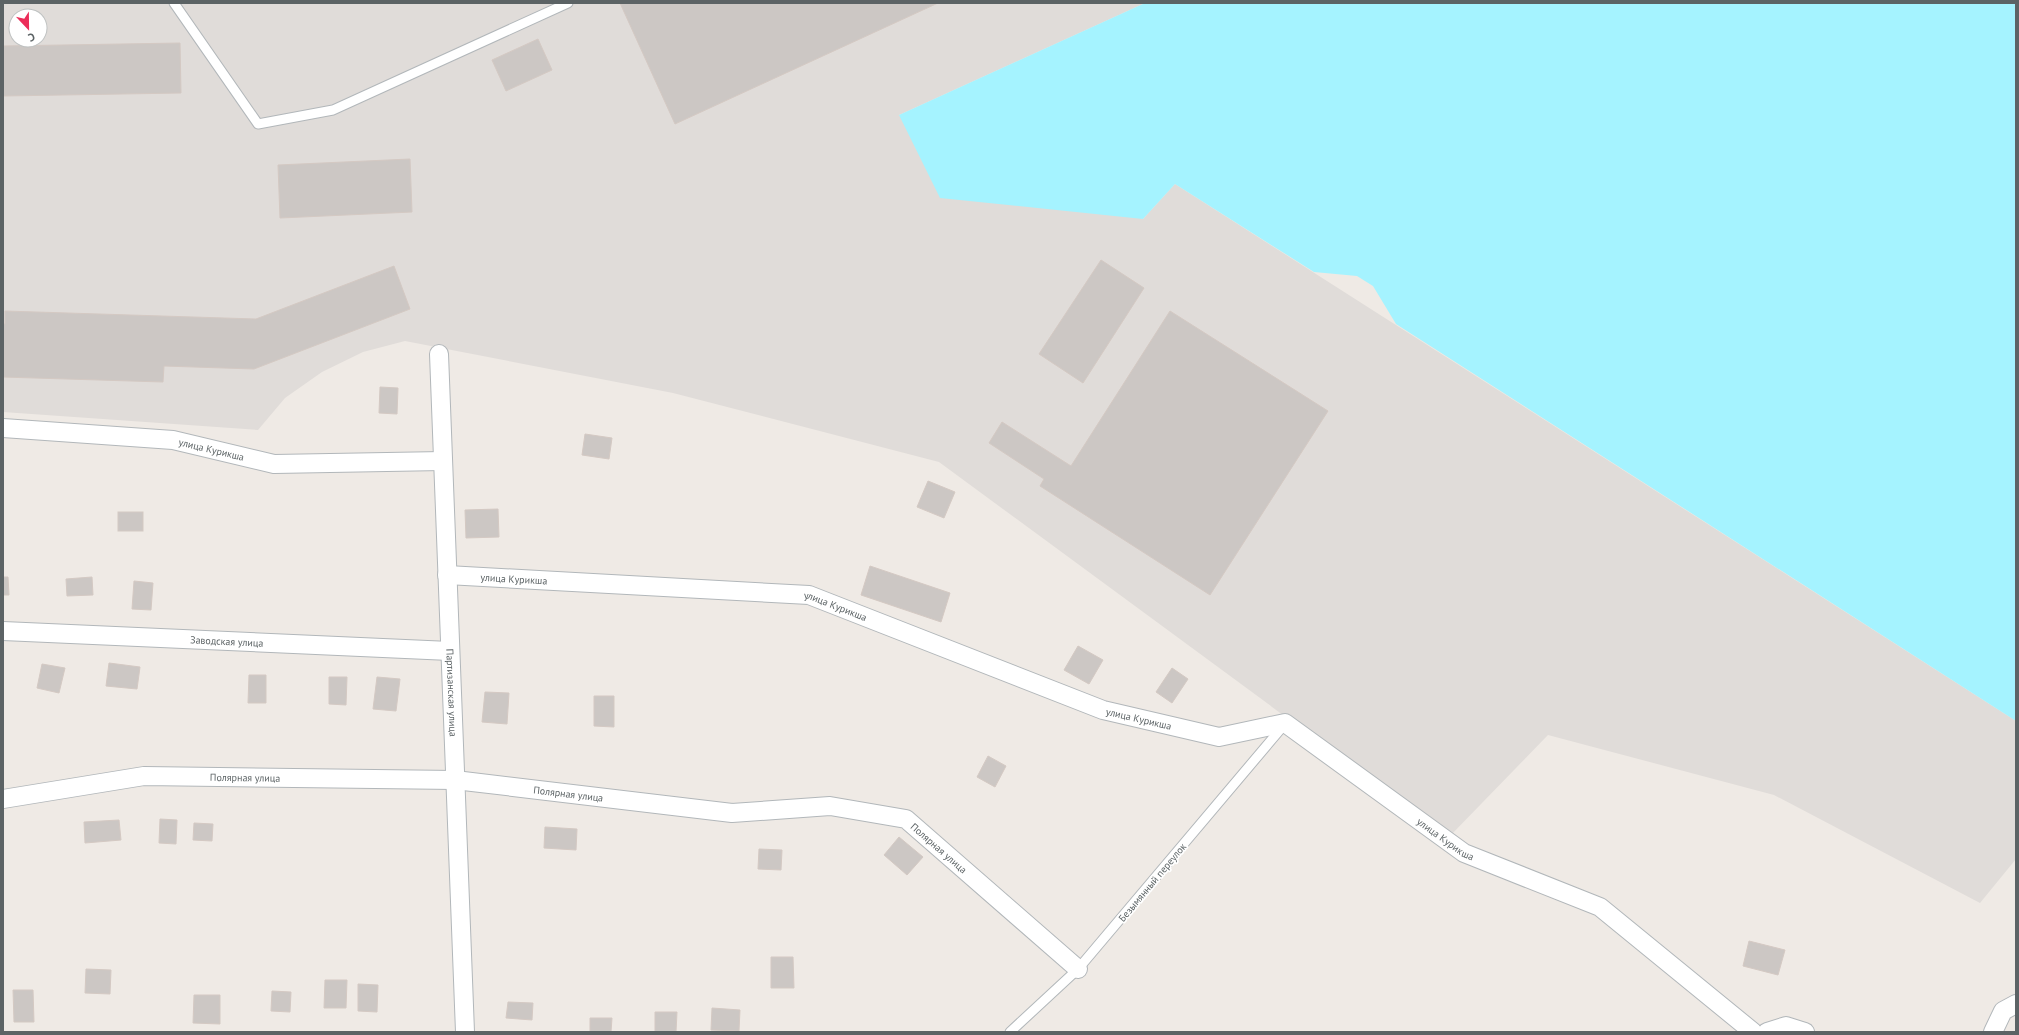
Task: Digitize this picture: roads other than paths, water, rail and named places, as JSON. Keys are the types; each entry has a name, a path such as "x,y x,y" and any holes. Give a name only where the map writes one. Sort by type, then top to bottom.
{"street":[{"name":"Партизанская улица","path":"439,354 466,1032"},
{"name":"улица Курикша","path":"3,428 173,440 274,464 443,460"},
{"name":"улица Курикша","path":"447,575 809,595 1104,710 1219,737 1285,723 1464,853 1600,907 1753,1032"},
{"name":"Заводская улица","path":"3,631 450,651"},
{"name":"Полярная улица","path":"3,799 144,776 455,780 732,813 830,806 906,819 1078,969"},
{"path":"1993,1032 2003,1011 2016,1004"},
{"path":"1767,1032 1786,1026 1805,1032"}],"lane":[{"path":"174,3 258,124 334,110 568,3"},
{"name":"Безымянный переулок","path":"1010,1032 1078,969 1285,723"}],"water":[{"path":"1145,3 2016,3 2016,721 1396,324 1373,286 1357,276 1314,272 1175,184 1143,219 940,198 899,115"}]}
